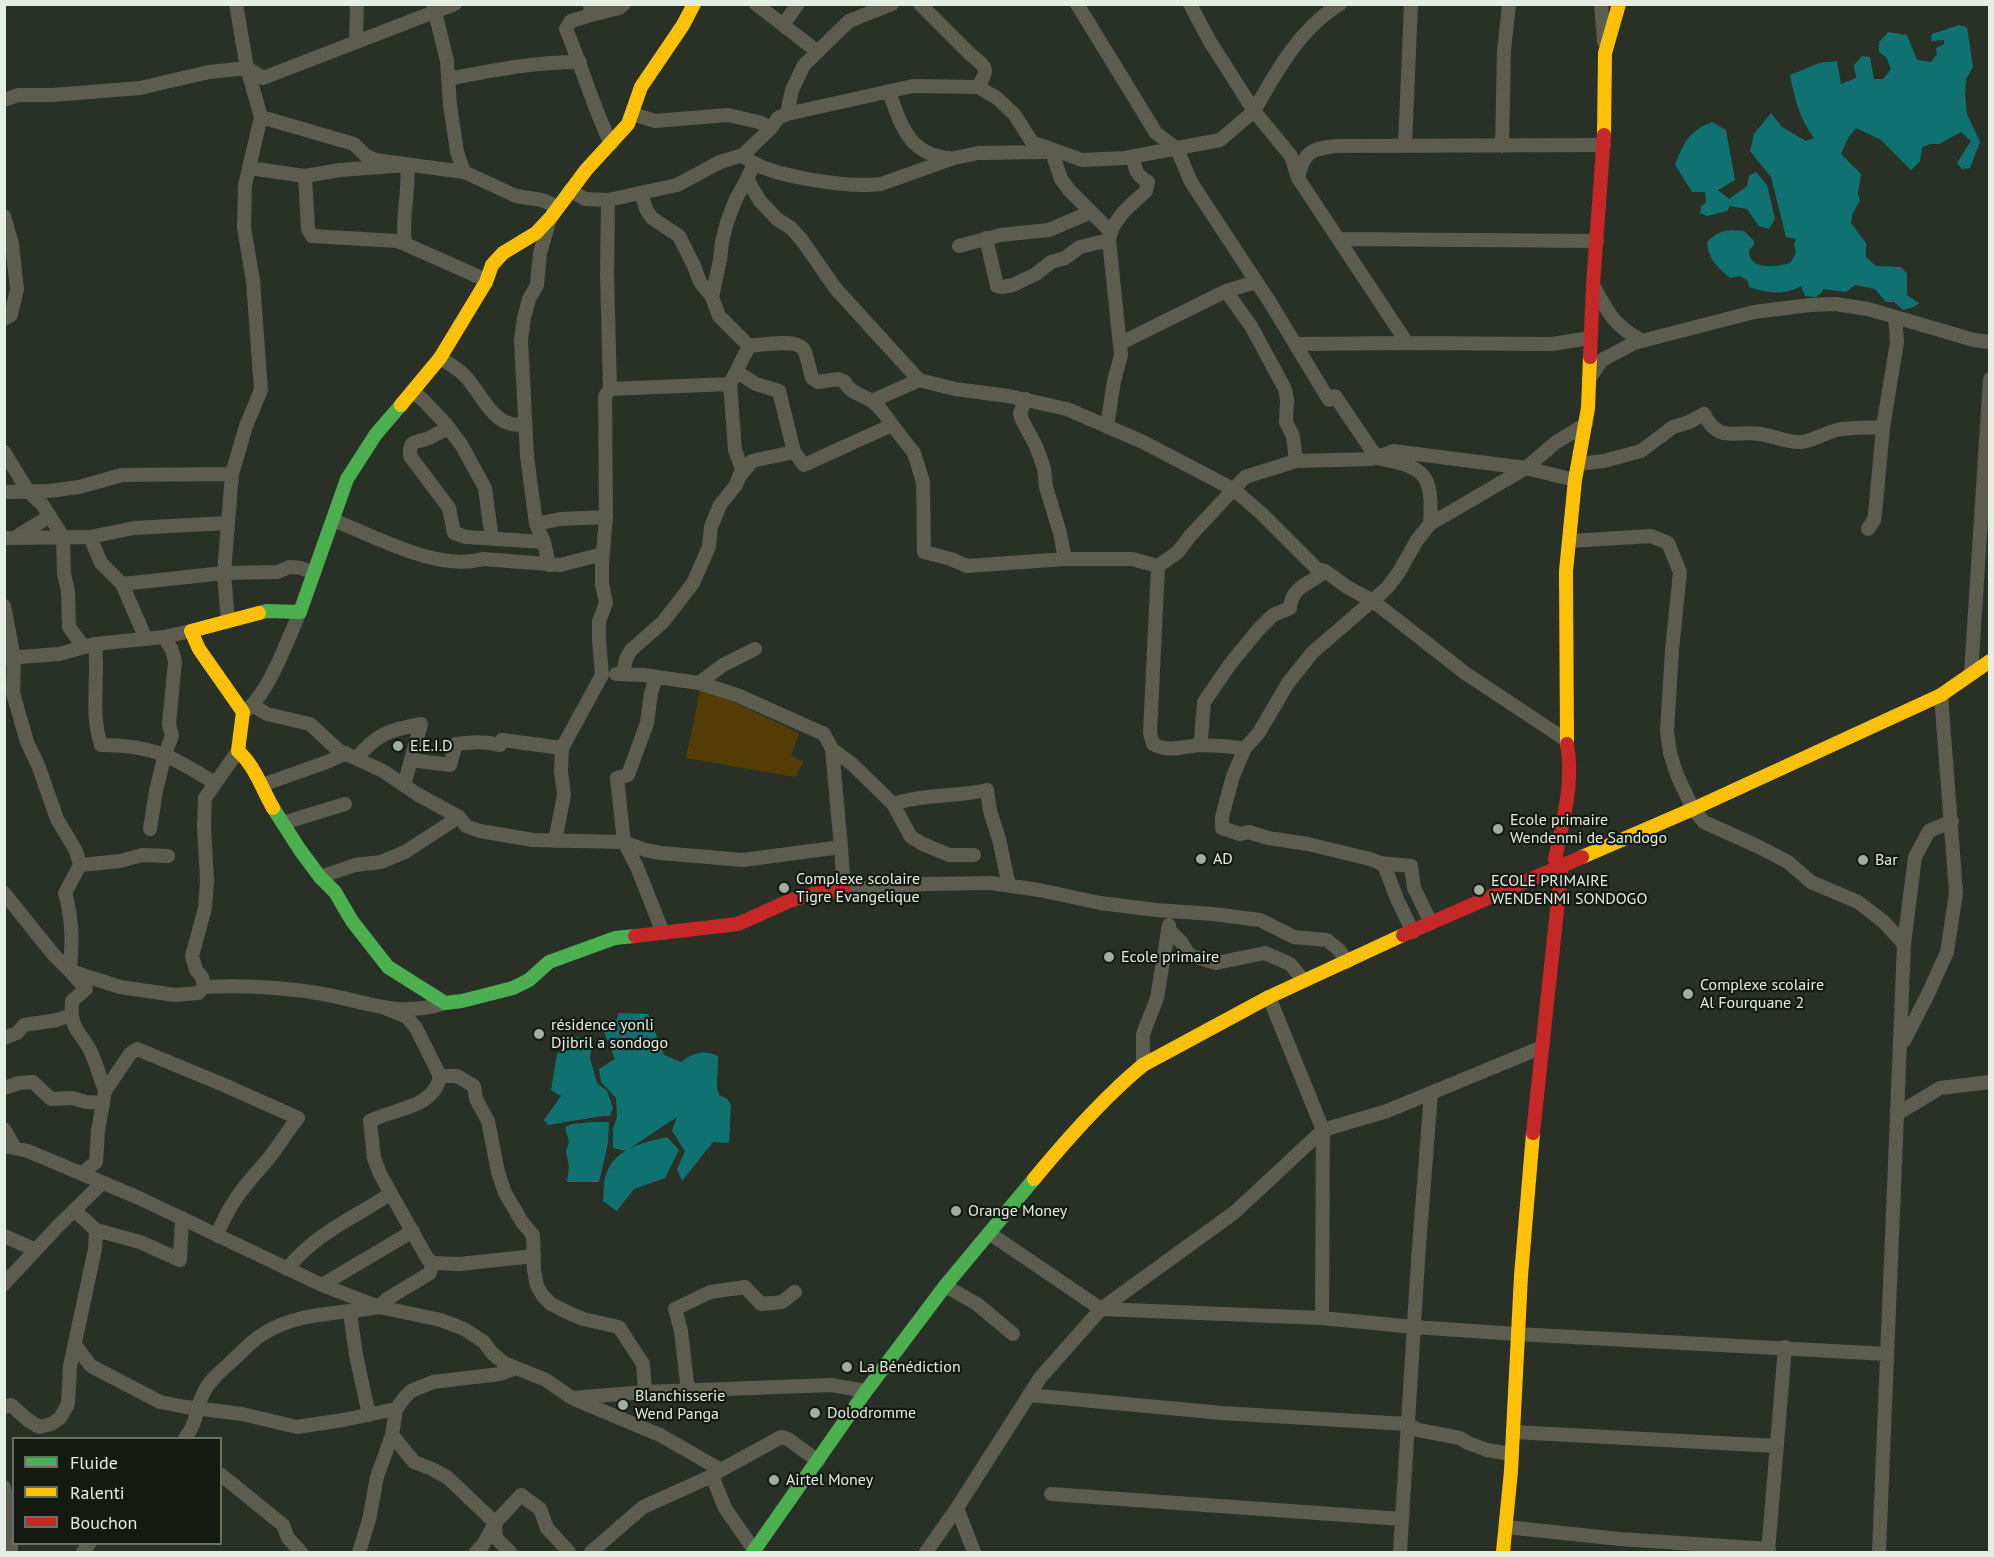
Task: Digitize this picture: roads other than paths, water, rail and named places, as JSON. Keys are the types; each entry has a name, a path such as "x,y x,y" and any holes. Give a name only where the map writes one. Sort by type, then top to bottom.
{"street":[{"path":"228,621 224,573 232,474 246,426 261,390 253,281 244,228 245,185 261,117 247,68 236,4"},
{"path":"356,41 357,4"},
{"path":"4,100 18,96 53,96 92,90 140,88 209,72 247,68 263,78 434,8 455,4"},
{"path":"611,144 596,113 580,62 566,28 571,21 590,10 619,8 624,4"},
{"path":"204,987 192,956 206,908 204,826 206,798 214,783 238,751 248,709 257,701 300,612 347,479 386,422 440,358 486,282 492,265 503,253 536,233 555,212 586,170 628,124 641,87 683,25 694,4"},
{"path":"756,4 818,52"},
{"path":"783,25 798,4"},
{"path":"787,114 792,90 804,64 849,21 892,4"},
{"path":"920,4 985,66 985,75 978,87"},
{"path":"1077,4 1156,132 1177,148 1191,182 1329,400 1335,396 1377,458"},
{"path":"1190,4 1209,40 1254,111 1291,156 1298,178 1407,343"},
{"path":"570,190 585,199 608,200 677,185 720,162 742,155 771,128 778,118 787,114 913,86 978,87 997,98 1014,114 1032,142 1055,153 1082,160 1134,157 1220,140 1254,111 1287,57 1313,26 1340,4"},
{"path":"1405,145 1411,4"},
{"path":"1502,146 1504,51 1509,4"},
{"path":"1562,864 1555,859 1569,791 1570,763 1566,740 1566,571 1575,480 1586,424 1593,285 1604,145 1605,53 1601,4"},
{"path":"1605,53 1618,4"},
{"path":"434,8 447,61 458,152 464,172"},
{"path":"448,79 544,62 580,62"},
{"path":"889,92 908,138 924,152 936,157 954,158"},
{"path":"633,114 655,122 728,115 759,122 771,128"},
{"path":"261,117 354,144 365,155 375,160 464,172 516,196 542,200 555,212"},
{"path":"1298,178 1302,161 1311,151 1336,146 1604,145"},
{"path":"742,155 754,164 772,170 818,180 872,185 881,184 954,158 991,152 1055,153"},
{"path":"1055,153 1061,179 1109,235 1121,355 1114,381 1107,428"},
{"path":"986,238 997,286 1002,287 1031,277 1051,262 1065,258 1080,247 1109,235 1118,219 1146,191 1148,182 1140,178 1134,167 1134,157"},
{"path":"712,297 727,222 754,164"},
{"path":"249,168 306,176 340,170 406,165"},
{"path":"405,244 403,226 408,180 406,165"},
{"path":"306,176 308,229 312,236 397,241 486,282"},
{"path":"747,179 760,201 801,239 836,289 919,380 955,389 1026,399 1066,409 1143,442 1233,489 1261,513 1317,569 1325,571 1347,587 1373,601 1465,673 1566,740"},
{"path":"641,194 652,218 679,236 700,282 712,297 719,316 749,346 796,344 806,354 812,378 818,382 838,379 845,382 848,389 872,401 885,415 914,453 923,482 924,552 951,558 967,566 1065,559 1132,559 1158,566"},
{"path":"555,841 564,795 561,772 562,748 602,675 599,621 606,603 602,584 606,517 605,396 610,389 606,262 608,200"},
{"path":"549,565 544,542 536,524 525,424 524,357 521,340 530,299 537,285 540,253 545,233 555,212"},
{"path":"959,246 1001,235 1049,230 1091,212"},
{"path":"4,216 12,244 17,289 11,315 4,320"},
{"path":"1340,239 1597,241"},
{"path":"1121,344 1226,291 1253,285 1256,282"},
{"path":"1593,285 1608,313 1619,326 1627,333 1643,340"},
{"path":"1226,291 1251,326 1285,389 1286,422 1293,436 1296,461"},
{"path":"1589,379 1602,360 1643,340 1754,312 1810,305 1852,306 1974,340 1989,342"},
{"path":"1868,529 1874,520 1883,428 1897,342 1895,317"},
{"path":"1295,344 1552,344 1590,338"},
{"path":"623,673 631,650 663,622 693,583 709,548 711,527 720,505 736,485 742,470 735,450 734,378 749,346"},
{"path":"440,358 463,374 497,418 514,426 525,424"},
{"path":"610,389 734,378 778,392 794,452 804,465 892,425"},
{"path":"1971,674 1989,379"},
{"path":"872,401 919,380"},
{"path":"413,392 445,423 462,446 485,488 492,539"},
{"path":"1026,399 1020,413 1044,468 1065,559"},
{"path":"1578,464 1604,461 1641,451 1673,427 1704,414 1712,428 1730,435 1761,434 1795,442 1815,439 1844,429 1883,428"},
{"path":"1431,923 1414,888 1411,866 1380,863 1308,844 1268,838 1249,832 1240,834 1222,828 1222,818 1233,776 1245,748 1258,734 1288,683 1313,652 1387,588 1417,540 1430,524 1526,468 1555,443 1586,424"},
{"path":"448,429 427,440 414,442 410,446 410,456 449,508 454,533 466,537 544,542"},
{"path":"1377,458 1393,451 1526,468 1575,480"},
{"path":"4,452 28,491 42,504 63,537 69,627 89,645 97,663 96,709 101,745 130,745 165,754 214,783"},
{"path":"739,477 752,461 794,452"},
{"path":"1158,566 1178,552 1245,477 1296,461 1377,458 1411,466 1418,471 1429,486 1430,524"},
{"path":"4,492 49,491 80,487 122,475 232,474"},
{"path":"11,537 50,516"},
{"path":"536,524 560,519 606,517"},
{"path":"333,520 392,545 432,557 460,562 474,562 483,559 560,565 603,554"},
{"path":"11,537 90,537 134,528 227,523"},
{"path":"1570,541 1651,536 1668,543 1680,572 1667,732 1670,753 1677,775 1693,809 1704,822 1788,862 1811,882 1858,902 1884,922 1904,944"},
{"path":"90,537 101,563 122,584 146,639"},
{"path":"1158,566 1150,733 1153,744 1160,749 1202,745 1245,748"},
{"path":"122,584 224,573 278,572 289,567 301,568 314,573"},
{"path":"1202,745 1204,702 1213,688 1258,630 1273,615 1290,608 1294,592 1325,571"},
{"path":"4,606 13,693 27,742 38,765 57,819 76,851 80,865 65,893 73,930 70,971"},
{"path":"9,658 59,654 89,645 164,636 267,611 300,612"},
{"path":"191,631 199,649 248,709 310,724 338,750 383,771 459,817 466,826 480,831 510,837 555,841 624,842 661,854 743,860 841,847"},
{"path":"150,829 156,791 172,736 170,724 175,661 164,636"},
{"path":"175,661 199,649"},
{"path":"699,683 723,665 755,649"},
{"path":"4,1129 10,1147 82,1173 182,1218 322,1286 379,1307 441,1320 464,1329 484,1342 498,1359 546,1380 572,1398 660,1435 716,1473 725,1508 754,1551 866,1391 945,1286 1056,1151 1125,1080 1143,1065 1269,997 1562,864 1693,809 1941,695 1989,661"},
{"path":"602,675 623,673 699,683 737,695 824,735 832,749 852,764 893,804 911,837 949,855 974,855"},
{"path":"656,677 651,693 647,723 628,776 617,778 624,842 637,867 663,933"},
{"path":"1901,1049 1947,952 1956,893 1941,695"},
{"path":"262,785 351,755 365,748 382,734 421,724 405,785"},
{"path":"411,760 450,765 456,744 489,742 500,745 502,740 562,748"},
{"path":"832,749 844,890"},
{"path":"238,751 245,757 300,850 320,877 335,892 352,921 387,967 445,1003"},
{"path":"893,804 911,798 987,790 990,812 1002,849 1009,886"},
{"path":"283,823 345,804"},
{"path":"320,877 355,865 381,862 405,852 459,817"},
{"path":"1879,1552 1904,944 1915,857 1929,831 1952,821"},
{"path":"80,865 120,861 142,855 168,856"},
{"path":"1380,863 1385,867 1413,932"},
{"path":"1503,1552 1513,1432 1517,1334 1540,1048 1562,864"},
{"path":"385,1008 425,1009 513,988 529,980 549,962 615,938 738,924 789,901 813,894 925,884 991,883 1101,903 1260,920 1294,937 1327,940 1340,951 1347,962"},
{"path":"5,894 53,954 86,989 72,1001 71,1015 79,1036 89,1049 104,1097"},
{"path":"1143,1065 1143,1034 1157,998 1170,911"},
{"path":"1168,929 1182,943 1189,955 1216,963 1265,953 1290,964 1304,981"},
{"path":"70,971 120,987 175,995 198,993 204,987 239,985 285,988 385,1008 407,1017 416,1028 440,1076 438,1085 432,1094 411,1108 382,1115 370,1121 374,1158 390,1194 432,1263 460,1264 534,1256"},
{"path":"1269,997 1323,1130 1322,1318"},
{"path":"4,1038 17,1033 24,1025 57,1020 71,1015"},
{"path":"926,1552 957,1509 1040,1378 1101,1309 1235,1212 1323,1130 1387,1111 1540,1048"},
{"path":"82,1173 96,1162 98,1131 104,1097 130,1054 137,1049 224,1084 298,1118 265,1163 238,1193 217,1236"},
{"path":"440,1076 457,1076 474,1086 476,1099 488,1121 494,1155 505,1193 532,1235 537,1286 551,1304 583,1318 620,1327 643,1364 645,1392"},
{"path":"4,1088 19,1083 33,1082 51,1098 72,1098 86,1102 104,1097"},
{"path":"1897,1114 1941,1088 1989,1082"},
{"path":"1400,1552 1431,1093"},
{"path":"4,1284 102,1183"},
{"path":"287,1269 322,1235 390,1194"},
{"path":"74,1210 96,1230 140,1242 180,1260 182,1218"},
{"path":"4,1407 11,1405 28,1420 39,1426 51,1424 64,1414 68,1404 70,1366 95,1249 96,1230"},
{"path":"322,1286 413,1231"},
{"path":"989,1233 1101,1309 1322,1318 1517,1334 1887,1353"},
{"path":"4,1236 36,1250"},
{"path":"196,1432 198,1409 205,1391 218,1374 264,1333 288,1322 379,1307 387,1299 430,1273 432,1263"},
{"path":"945,1286 976,1304 1013,1334"},
{"path":"688,1390 681,1331 675,1309 710,1292 745,1287 761,1304 782,1302 795,1292"},
{"path":"350,1312 356,1355 369,1415"},
{"path":"75,1345 91,1366 160,1402 243,1414 297,1427 396,1409"},
{"path":"1506,1527 1619,1546 1769,1551 1785,1347"},
{"path":"70,1366 91,1366"},
{"path":"359,1552 369,1520 377,1477 392,1435 396,1409 405,1396 418,1387 433,1382 500,1374 516,1368"},
{"path":"572,1398 645,1392 831,1385 866,1391"},
{"path":"1029,1395 1222,1413 1407,1424 1418,1430 1460,1438 1487,1450 1511,1454"},
{"path":"1513,1432 1777,1446"},
{"path":"392,1435 414,1462 447,1478 495,1523 496,1538 510,1552"},
{"path":"591,1552 643,1508 716,1473 781,1437 788,1439 818,1461"},
{"path":"222,1476 283,1525 288,1538 301,1552"},
{"path":"4,1487 11,1524 11,1552"},
{"path":"1051,1494 1402,1519"},
{"path":"476,1552 483,1545 495,1523 521,1495 540,1509 547,1528 569,1552"},
{"path":"957,1509 974,1552"}],"water":[{"path":"1959,25 1967,27 1973,67 1966,79 1967,114 1980,142 1970,168 1962,169 1957,163 1971,141 1961,132 1939,144 1922,147 1920,161 1911,170 1881,140 1856,128 1848,138 1841,154 1861,174 1858,194 1860,200 1852,215 1851,223 1866,243 1866,257 1876,266 1901,267 1907,273 1907,295 1919,303 1903,310 1894,302 1886,302 1875,289 1855,285 1846,292 1823,289 1816,297 1805,296 1801,286 1782,292 1762,291 1749,287 1748,281 1740,276 1730,278 1721,271 1714,263 1707,242 1724,231 1744,231 1754,241 1754,245 1749,250 1750,257 1764,266 1790,263 1796,253 1794,244 1796,239 1786,237 1771,177 1750,151 1754,134 1771,113 1782,127 1806,141 1814,138 1798,108 1790,75 1819,63 1837,61 1841,84 1856,78 1854,65 1862,56 1870,57 1874,79 1883,79 1891,69 1886,57 1879,52 1879,42 1888,32 1907,35 1917,60 1931,62 1937,54 1936,48 1944,44 1944,40 1931,41 1932,34"},
{"path":"1712,122 1726,130 1735,180 1718,190 1729,199 1747,186 1749,176 1756,172 1767,185 1775,219 1769,229 1759,226 1747,209 1730,206 1727,211 1707,216 1700,213 1701,206 1706,203 1705,192 1692,192 1675,165 1688,138 1704,125"},
{"path":"619,1013 648,1014 664,1055 681,1062 698,1053 718,1056 719,1095 727,1099 731,1105 729,1143 713,1142 682,1181 677,1169 685,1151 672,1131 677,1117 626,1151 613,1148 613,1128 617,1117 616,1098 601,1082 599,1069 615,1059 604,1032 615,1024"},
{"path":"577,1037 592,1043 590,1058 597,1083 607,1091 613,1108 610,1116 548,1125 544,1120 561,1096 551,1090 557,1054"},
{"path":"609,1122 608,1143 599,1182 567,1182 569,1167 566,1151 569,1142 565,1127"},
{"path":"667,1137 679,1150 665,1178 634,1189 617,1211 603,1201 606,1175 617,1157 632,1147"}],"place":[{"name":"E.E.I.D","path":"398,746"},
{"name":"Ecole primaire Wendenmi de Sandogo","path":"1498,829"},
{"name":"AD","path":"1201,859"},
{"name":"Bar","path":"1863,860"},
{"name":"Complexe scolaire Tigre Evangelique","path":"784,888"},
{"name":"ECOLE PRIMAIRE WENDENMI SONDOGO","path":"1479,890"},
{"name":"Ecole primaire","path":"1109,957"},
{"name":"Complexe scolaire Al Fourquane 2","path":"1688,994"},
{"name":"résidence yonli Djibril a sondogo","path":"539,1034"},
{"name":"Orange Money","path":"956,1211"},
{"name":"La Bénédiction","path":"847,1367"},
{"name":"Blanchisserie Wend Panga","path":"623,1405"},
{"name":"Dolodromme","path":"815,1413"},
{"name":"Airtel Money","path":"774,1480"}]}
